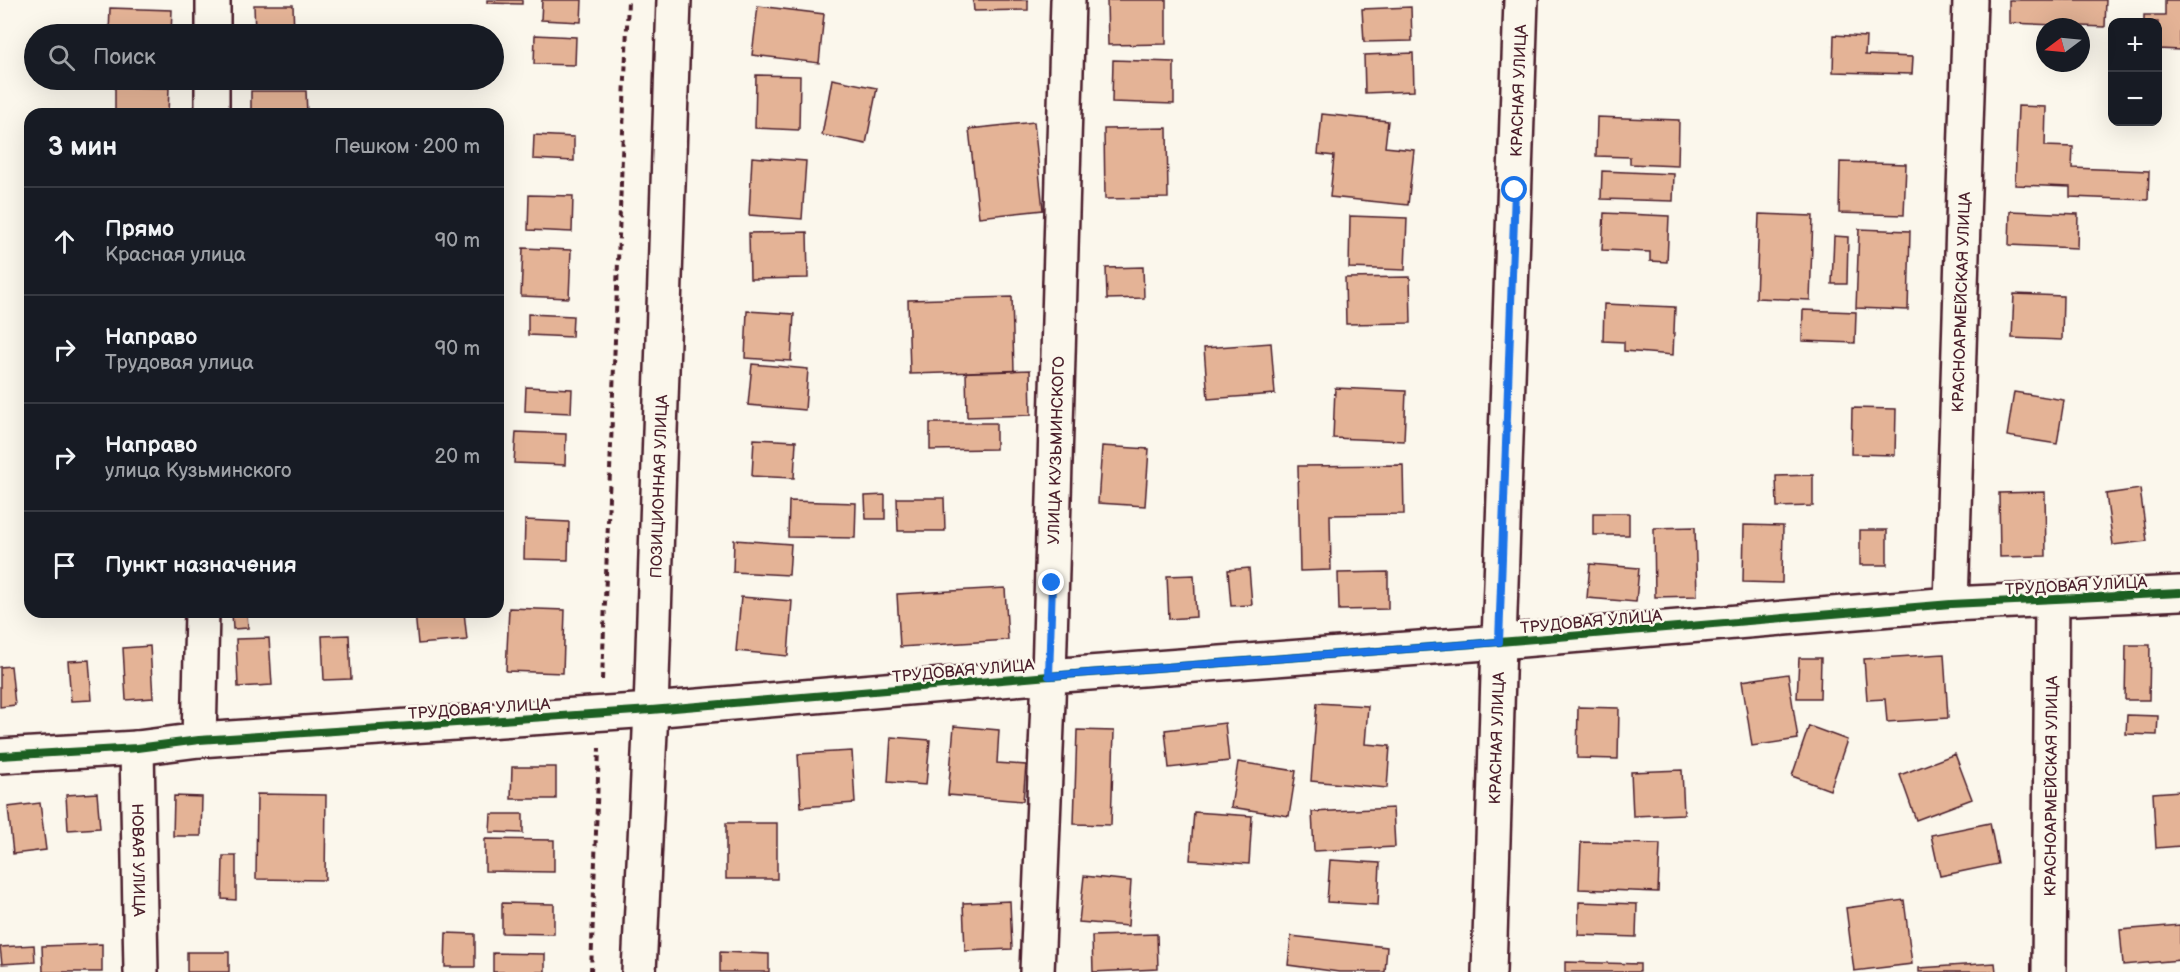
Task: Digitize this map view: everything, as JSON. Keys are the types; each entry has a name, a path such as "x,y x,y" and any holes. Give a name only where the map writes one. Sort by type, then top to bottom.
{"street":[{"path":"213,0 213,24"},
{"name":"ПОЗИЦИОННАЯ УЛИЦА","path":"639,972 651,710 675,0"},
{"name":"УЛИЦА КУЗЬМИНСКОГО","path":"1037,972 1049,676 1068,0"},
{"name":"КРАСНАЯ УЛИЦА","path":"1490,972 1521,0"},
{"name":"КРАСНОАРМЕЙСКАЯ УЛИЦА","path":"1951,604 1970,0"},
{"path":"212,90 212,108"},
{"name":"ТРУДОВАЯ УЛИЦА","path":"0,756 137,748 199,740 651,710 1951,604 2180,593"},
{"name":"КРАСНОАРМЕЙСКАЯ УЛИЦА","path":"2049,972 2052,600"},
{"path":"199,740 202,618"},
{"name":"НОВАЯ УЛИЦА","path":"137,748 141,972"}],"path":[{"path":"591,972 628,0"}],"building":[{"path":"487,0 522,0 522,4 487,3"},
{"path":"542,0 582,0 581,22 541,20"},
{"path":"973,0 1028,0 1028,10 974,11"},
{"path":"1107,0 1166,0 1166,44 1108,45"},
{"path":"2009,0 2106,0 2105,27 2090,26 2090,18 2036,18 2036,24 2009,23"},
{"path":"2165,0 2180,0 2180,50 2162,49 2162,18 2144,18 2144,15 2165,15"},
{"path":"254,5 293,5 294,24 255,24"},
{"path":"758,6 824,14 819,63 752,55"},
{"path":"1411,7 1412,41 1364,42 1362,9"},
{"path":"110,8 172,10 171,24 109,24"},
{"path":"535,35 576,37 575,65 534,64"},
{"path":"1834,35 1866,37 1865,55 1913,57 1912,74 1833,72"},
{"path":"1413,53 1414,91 1365,93 1364,55"},
{"path":"1113,60 1174,62 1174,104 1112,102"},
{"path":"756,75 800,76 799,130 755,128"},
{"path":"832,79 877,88 866,144 822,135"},
{"path":"115,90 169,90 168,108 115,108"},
{"path":"251,91 306,91 307,108 251,108"},
{"path":"2018,106 2046,107 2045,146 2073,147 2072,168 2149,171 2148,200 2070,197 2070,187 2015,185"},
{"path":"1322,114 1388,121 1385,147 1414,150 1408,205 1330,197 1334,156 1318,154"},
{"path":"1597,117 1679,120 1678,166 1630,164 1630,157 1596,156"},
{"path":"1034,122 1043,210 979,217 969,129"},
{"path":"1167,128 1168,198 1105,199 1104,129"},
{"path":"534,135 574,137 574,161 533,159"},
{"path":"752,157 806,161 802,219 749,215"},
{"path":"1840,162 1906,164 1904,215 1839,213"},
{"path":"1602,171 1674,174 1673,201 1601,199"},
{"path":"529,195 573,196 572,232 528,230"},
{"path":"2010,211 2078,214 2077,248 2009,245"},
{"path":"1604,213 1669,216 1667,262 1650,261 1650,252 1602,250"},
{"path":"1759,214 1813,216 1810,300 1756,298"},
{"path":"1350,216 1407,218 1405,270 1349,268"},
{"path":"1859,229 1910,231 1908,310 1856,308"},
{"path":"807,232 808,278 750,279 749,233"},
{"path":"1834,236 1848,237 1847,284 1832,284"},
{"path":"523,248 571,250 569,298 521,296"},
{"path":"1143,267 1144,298 1107,299 1106,268"},
{"path":"1410,277 1411,323 1346,324 1345,278"},
{"path":"2014,294 2063,296 2062,340 2012,338"},
{"path":"1012,297 1014,371 910,374 908,300"},
{"path":"1604,304 1675,307 1673,355 1624,351 1624,342 1603,341"},
{"path":"1803,310 1856,312 1855,343 1802,341"},
{"path":"747,311 794,314 791,361 745,358"},
{"path":"528,314 573,316 572,337 528,335"},
{"path":"1271,343 1275,394 1208,399 1204,348"},
{"path":"752,364 808,369 805,410 748,405"},
{"path":"1030,370 1031,415 967,417 966,372"},
{"path":"526,387 572,389 571,413 525,411"},
{"path":"1335,388 1406,391 1404,441 1333,438"},
{"path":"2014,392 2064,400 2057,444 2007,436"},
{"path":"1852,408 1896,409 1895,455 1851,454"},
{"path":"930,423 996,423 996,449 930,450"},
{"path":"516,432 566,434 565,465 514,463"},
{"path":"754,439 796,441 794,478 752,476"},
{"path":"1102,446 1149,449 1145,506 1098,503"},
{"path":"1403,465 1404,514 1330,515 1331,570 1300,571 1298,466"},
{"path":"1813,475 1813,506 1777,507 1776,476"},
{"path":"2140,489 2147,541 2113,545 2106,494"},
{"path":"2045,492 2046,556 2000,557 1999,493"},
{"path":"885,495 885,519 866,519 865,496"},
{"path":"897,498 944,498 945,531 898,531"},
{"path":"789,501 856,503 855,538 788,537"},
{"path":"1593,513 1629,513 1629,535 1593,535"},
{"path":"525,520 569,522 568,560 524,559"},
{"path":"1744,525 1783,526 1782,583 1743,582"},
{"path":"1695,527 1697,596 1655,597 1654,528"},
{"path":"1860,530 1887,530 1887,565 1860,565"},
{"path":"734,540 791,544 789,575 733,572"},
{"path":"1590,564 1639,568 1636,602 1587,598"},
{"path":"1249,568 1252,605 1231,606 1228,570"},
{"path":"1388,572 1388,609 1339,610 1338,573"},
{"path":"1194,575 1196,617 1169,619 1167,576"},
{"path":"1005,588 1008,640 900,647 897,594"},
{"path":"741,597 792,601 788,656 736,651"},
{"path":"509,608 565,610 563,673 506,671"},
{"path":"232,618 247,618 248,628 233,629"},
{"path":"416,618 465,618 467,640 418,644"},
{"path":"349,635 351,679 324,680 322,636"},
{"path":"269,638 272,685 238,687 236,639"},
{"path":"2126,645 2150,645 2149,700 2125,700"},
{"path":"150,646 153,698 126,700 123,648"},
{"path":"1944,654 1948,718 1887,722 1885,699 1867,700 1864,659"},
{"path":"1799,658 1821,658 1820,698 1797,698"},
{"path":"89,660 92,700 71,701 68,661"},
{"path":"11,666 15,705 0,707 0,667"},
{"path":"1788,674 1798,739 1752,746 1742,681"},
{"path":"1317,703 1368,706 1365,744 1390,746 1387,788 1311,781"},
{"path":"1578,707 1619,708 1618,759 1577,758"},
{"path":"2127,715 2158,716 2157,735 2126,734"},
{"path":"1225,723 1229,761 1169,768 1165,730"},
{"path":"954,726 999,730 997,763 1026,765 1023,801 948,795"},
{"path":"1809,726 1847,740 1830,790 1792,776"},
{"path":"1077,730 1114,731 1111,825 1074,824"},
{"path":"891,737 930,740 926,785 888,782"},
{"path":"852,751 855,803 801,807 798,754"},
{"path":"1955,754 1972,799 1916,820 1900,775"},
{"path":"1238,762 1296,771 1289,816 1231,807"},
{"path":"512,767 556,767 556,799 511,799"},
{"path":"1682,770 1684,814 1633,816 1631,772"},
{"path":"2180,791 2180,846 2156,848 2153,793"},
{"path":"97,793 100,828 68,830 66,795"},
{"path":"257,794 326,795 325,880 256,879"},
{"path":"174,796 202,797 201,836 173,836"},
{"path":"40,803 46,850 13,854 8,807"},
{"path":"1393,808 1395,847 1314,851 1312,812"},
{"path":"1194,812 1252,816 1249,864 1190,860"},
{"path":"491,814 523,814 523,833 490,832"},
{"path":"726,823 777,823 777,879 726,879"},
{"path":"1990,823 1998,864 1940,876 1931,835"},
{"path":"485,839 554,840 554,872 485,871"},
{"path":"1581,842 1660,844 1658,892 1579,889"},
{"path":"223,856 236,856 236,900 222,899"},
{"path":"1330,860 1380,863 1378,905 1327,902"},
{"path":"1084,876 1131,881 1128,926 1079,922"},
{"path":"1904,900 1912,964 1854,971 1846,908"},
{"path":"1010,901 1012,949 965,951 963,903"},
{"path":"1579,902 1637,904 1636,937 1578,935"},
{"path":"502,903 554,904 554,934 502,933"},
{"path":"2180,925 2180,960 2123,965 2120,930"},
{"path":"446,933 475,934 475,967 445,967"},
{"path":"1157,934 1158,969 1093,972 1092,936"},
{"path":"1291,936 1387,947 1385,972 1339,972 1288,965"},
{"path":"102,944 102,972 43,972 42,946"},
{"path":"34,945 35,962 2,964 0,947"},
{"path":"187,952 229,952 229,972 187,972"},
{"path":"720,952 769,954 769,972 720,972"},
{"path":"493,953 545,954 545,972 493,972"},
{"path":"1565,962 1640,964 1640,972 1565,972"},
{"path":"1995,963 1996,972 1919,972 1919,968"}],"cycle path":[{"path":"0,756 137,748 199,740 651,710 1951,604 2180,593"}],"route":[{"path":"1052,583 1049,676 1499,642 1515,190"}]}
